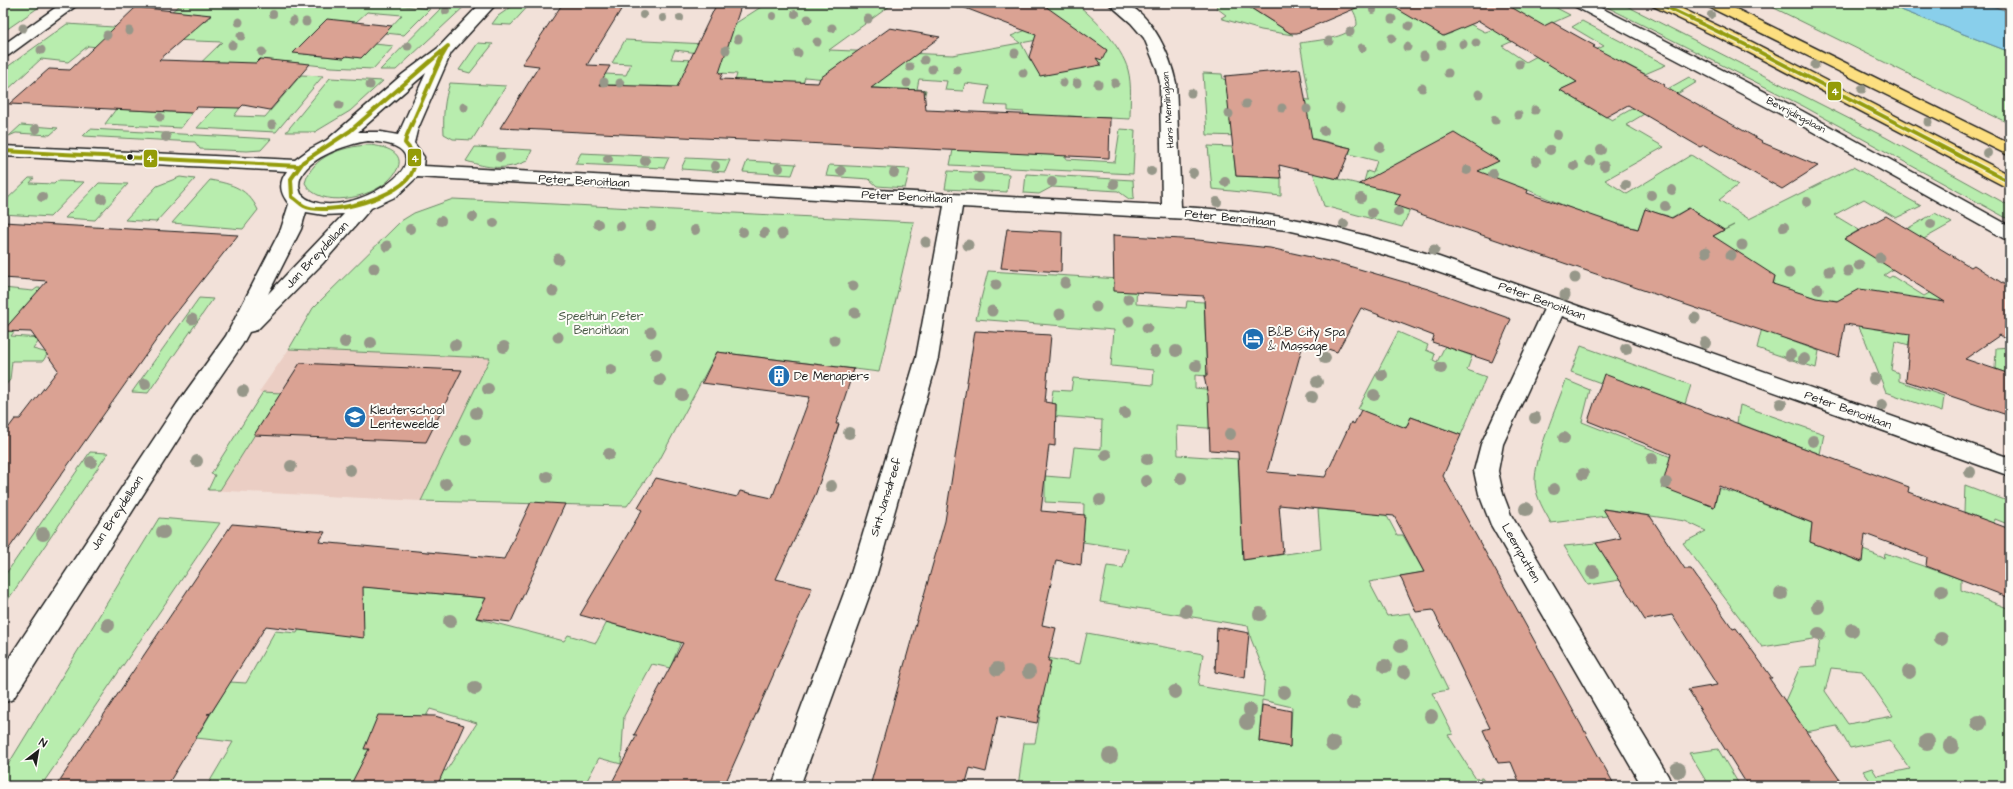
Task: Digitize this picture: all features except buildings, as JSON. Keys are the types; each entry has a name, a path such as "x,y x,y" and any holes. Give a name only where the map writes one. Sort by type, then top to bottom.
{"main road":[{"path":"1658,3 1753,49 2010,182"},
{"path":"1712,3 1850,70 2010,151"}],"street":[{"path":"3,52 72,3"},
{"path":"325,148 345,140 368,136 390,138 405,143 414,152 415,164 412,171 398,186 390,192 364,204 347,208 330,209 316,208 299,203 290,191 289,185 298,166 359,123 409,78 444,51 489,3"},
{"name":"Hans Memlinglaan","path":"1116,3 1148,32 1158,47 1165,64 1168,82 1172,212"},
{"name":"Bevrijdingslaan","path":"1579,3 1727,78 1863,150 2010,234"},
{"path":"405,143 410,124 433,79 444,51"},
{"path":"3,151 298,166"},
{"name":"Peter Benoitlaan","path":"412,171 1172,212 1276,222 1325,232 1432,262 2010,467"},
{"name":"Sint-Jansdreef","path":"786,786 862,577 925,366 935,323 954,200"},
{"name":"Jan Breydellaan","path":"235,340 291,228 299,203"},
{"name":"Jan Breydellaan","path":"3,690 184,410 235,340 316,258 364,204"},
{"name":"Leemputten","path":"1556,306 1492,444 1486,471 1491,494 1500,518 1658,786"}],"shaded area":[{"name":"Kleuterschool Lenteweelde","path":"289,349 491,358 421,501 208,490 215,475 211,474 263,393 259,392"}],"green space":[{"path":"3,3 45,3 3,32"},
{"path":"183,3 306,3 327,5 330,3 378,3 430,9 404,35 385,33 402,15 367,12 356,22 304,54 343,58 374,44 394,46 373,69 331,67 260,59 256,63 179,84 222,42 171,40 108,48 88,46 68,62 41,59 3,94 3,70 67,24 129,28 190,21 204,22 211,16 172,11"},
{"path":"446,3 468,3 396,70 380,70"},
{"path":"517,3 531,3 511,25 492,24 498,16"},
{"path":"738,3 894,3 829,50 953,55 1020,43 1011,36 1039,25 1041,3 1075,3 1099,24 1114,42 1125,61 1130,82 1130,119 1068,116 1066,159 1115,162 1120,129 1135,130 1133,174 950,165 953,150 1023,118 1024,112 1008,111 1008,106 985,105 989,86 965,83 963,91 945,90 947,81 919,79 917,89 926,90 920,116 885,110 891,89 859,87 837,80 805,77 798,100 778,81 764,81 760,89 735,81 737,74 702,72 694,89 657,86 654,94 619,85 599,85 605,74 626,75 631,64 612,63 625,40 726,45 736,23 761,7","holes":["1048,38 1038,59 1030,60 1021,43","675,50 699,53 695,60 671,59"]},
{"path":"1217,3 1243,3 1293,35 1261,30 1223,19 1221,18 1226,15 1218,9"},
{"path":"1347,3 1400,3 1415,19 1443,36 1452,33 1464,21 1485,32 1495,29 1504,3 1547,3 1570,15 1502,46 1526,62 1537,56 1558,68 1604,46 1572,27 1582,21 1666,65 1645,74 1620,61 1561,90 1612,120 1689,77 1697,82 1626,125 1664,147 1605,180 1627,194 1691,155 1738,185 1719,200 1749,219 1853,167 1921,206 1896,218 1864,199 1834,215 1859,230 1844,239 1866,252 1935,213 1952,223 1890,258 1897,267 1884,275 1889,278 1892,276 1924,296 1943,285 1955,292 1904,321 1948,334 1909,341 1909,345 1895,341 1891,370 1899,373 1899,381 1944,396 1942,412 1886,392 1866,342 1847,302 1832,300 1831,303 1796,292 1786,339 1819,351 1816,368 1757,348 1775,276 1751,272 1713,236 1734,225 1724,230 1689,208 1667,220 1668,216 1653,212 1646,207 1638,229 1618,223 1615,230 1528,190 1412,177 1394,205 1410,210 1402,227 1324,206 1311,166 1325,176 1363,185 1367,171 1373,173 1377,161 1349,154 1351,148 1311,138 1207,135 1203,73 1222,74 1223,79 1276,98 1310,100 1300,43 1331,38 1352,30 1357,25 1356,18 1353,10"},
{"path":"1599,3 1621,3 1885,137 2010,206 2010,220 1803,106"},
{"path":"1764,3 1883,3 2010,52 2010,124"},
{"path":"478,43 493,44 470,73 459,70"},
{"path":"247,73 238,108 240,108 234,116 265,117 301,75 323,76 276,132 197,128"},
{"path":"330,78 383,81 350,111 315,132 286,132"},
{"path":"450,83 506,86 472,140 453,139 444,134 444,108"},
{"path":"116,109 192,113 181,128 105,124"},
{"path":"21,125 58,128 50,135 16,133 9,136"},
{"path":"90,129 271,139 261,150 247,151 200,149 195,142 83,136"},
{"path":"367,145 390,150 396,154 399,159 399,165 396,172 381,186 358,196 333,199 312,191 305,183 314,166 329,155 348,148"},
{"path":"1208,146 1233,147 1236,176 1281,178 1281,196 1212,189"},
{"path":"475,147 532,150 527,161 511,166 489,167 466,161"},
{"path":"581,153 669,157 664,168 575,164"},
{"path":"686,158 730,160 725,172 681,169"},
{"path":"747,161 796,164 792,175 743,172"},
{"path":"829,165 910,169 905,188 877,186 869,179 826,176"},
{"path":"948,171 1009,174 1007,192 945,189"},
{"path":"1026,174 1133,180 1134,198 1129,199 1118,191 1052,187 1039,194 1024,193"},
{"path":"180,177 195,179 156,222 125,220 157,186"},
{"path":"29,178 34,178 30,183 54,184 57,181 84,182 50,217 3,214 3,203"},
{"path":"210,180 226,183 239,189 250,197 258,210 243,229 172,223"},
{"path":"99,183 128,184 95,220 65,218"},
{"name":"Speeltuin Peter Benoitlaan","path":"453,199 914,222 879,372 717,352 659,461 627,506 421,501 490,358 289,349 313,308 401,221 414,213"},
{"path":"988,271 1137,280 1136,304 1186,308 1187,301 1204,302 1207,376 1195,375 1195,388 1234,392 1236,430 1177,426 1178,455 1238,459 1243,560 1321,549 1318,509 1362,513 1358,481 1379,501 1397,535 1403,535 1424,572 1369,582 1387,616 1410,613 1448,690 1432,693 1453,734 1448,735 1476,779 1482,778 1487,786 1018,786 1024,743 1035,743 1042,703 966,688 976,645 1080,664 1087,633 1203,654 1198,686 1263,697 1265,673 1251,639 1248,626 1100,602 1107,566 1123,568 1128,549 1083,542 1084,504 1045,502 1045,476 1070,478 1074,447 1101,449 1102,420 1048,416 1048,411 1056,411 1056,404 1051,404 1053,390 1071,391 1073,378 1153,385 1154,370 1111,366 1114,330 976,319","holes":["1262,700 1292,707 1290,747 1259,741"]},
{"path":"3,288 33,291 37,288 48,288 11,336 41,338 33,349 48,353 43,361 12,361 10,380 3,388"},
{"path":"199,298 213,299 148,393 132,392"},
{"path":"1398,332 1428,345 1426,350 1435,354 1433,360 1437,362 1445,346 1472,356 1467,370 1486,377 1461,435 1411,417 1405,429 1358,409"},
{"path":"1581,346 1691,385 1685,404 1601,383 1571,372"},
{"path":"2010,347 2010,374 1995,369 1996,348"},
{"path":"1566,380 1590,390 1582,422 1671,457 1691,498 1714,507 1719,488 1733,493 1734,488 1763,504 1812,523 1810,542 1861,562 1863,550 1884,558 1885,553 1961,579 1961,590 2010,609 2010,786 1874,786 1863,771 1872,768 1877,776 1910,769 1889,740 1850,748 1837,726 1806,732 1785,701 1800,667 1816,666 1820,638 1762,647 1683,543 1706,531 1685,521 1604,509 1607,516 1551,523 1537,494 1535,483 1536,472 1542,446","holes":["1831,668 1862,671 1893,716 1848,724 1825,691"]},
{"path":"263,392 281,393 220,490 208,490 215,475 211,474"},
{"path":"1740,405 1824,434 1820,454 1737,423"},
{"path":"90,452 108,453 3,607 3,578"},
{"path":"1965,485 2010,502 2010,525 1995,519 1994,524 1964,512"},
{"path":"159,518 220,523 41,786 3,786 3,773"},
{"path":"1596,543 1620,580 1588,585 1564,546"},
{"path":"323,583 486,598 476,618 564,641 568,635 596,643 607,622 626,628 635,610 689,623 670,668 652,664 624,716 621,764 599,758 584,786 207,786 233,742 196,738 230,682 246,683 275,631 297,633","holes":["430,709 477,723 446,771 402,758"]},
{"path":"1718,749 1740,786 1709,786 1689,753"}],"water":[{"path":"1883,3 1984,3 2010,12 2010,52"}],"transit line":[{"name":"4","path":"1658,3 1746,45 2010,182"},
{"name":"4","path":"448,46 441,58 407,135 405,143 415,155 413,172 399,186 378,198 352,206 326,209 305,206 292,197 291,179 294,172 303,162 350,131 401,85 448,46"},
{"name":"4","path":"3,151 298,166"}],"place":[{"name":"B&B City Spa & Massage","path":"1253,339"},
{"name":"De Menapiers","path":"779,376"},
{"name":"Kleuterschool Lenteweelde","path":"355,417"}]}
